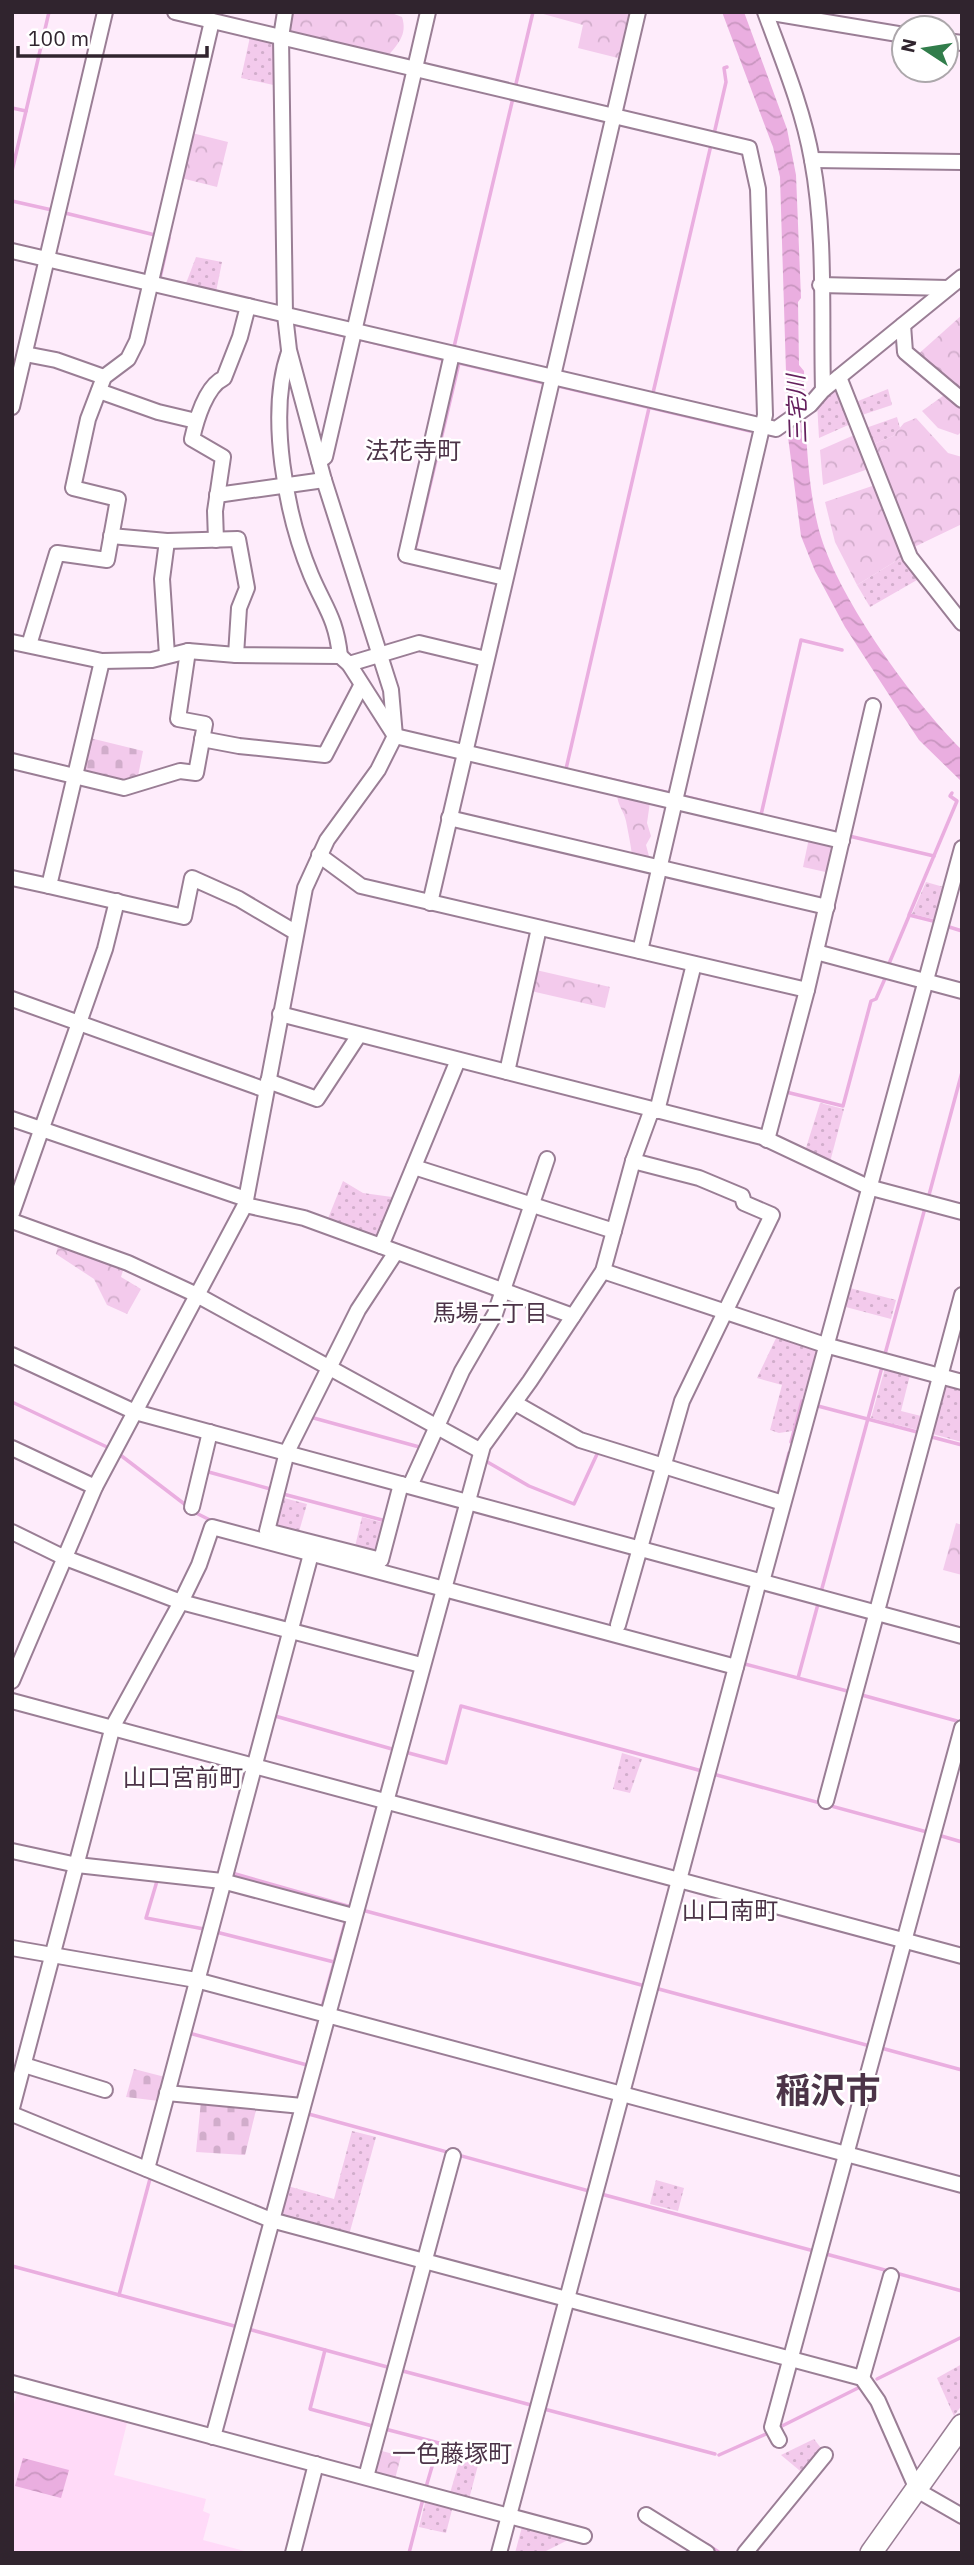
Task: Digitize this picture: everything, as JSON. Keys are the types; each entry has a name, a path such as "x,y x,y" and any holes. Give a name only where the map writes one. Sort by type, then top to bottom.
{"street":[{"path":"12,407 106,12"},
{"path":"175,12 210,18 749,148 758,203 765,415 640,951"},
{"path":"12,1681 18,1645 95,1487 246,1202 305,888 319,855 379,770 396,736 391,690 324,480 289,350 285,314 281,37 285,12"},
{"path":"319,461 325,457 428,12"},
{"path":"430,903 638,12"},
{"path":"823,390 819,209 812,160 798,103 765,12 842,18 890,31"},
{"path":"29,645 57,553 107,560 118,499 73,488 88,419 102,384 128,359 137,341 210,18"},
{"path":"812,160 962,162"},
{"path":"12,251 763,426 783,426 962,277"},
{"path":"820,285 948,288"},
{"path":"216,540 217,495 223,457 192,439 196,421 217,381 224,378 240,337 248,306"},
{"path":"903,325 905,352 962,400"},
{"path":"289,350 284,367 281,410 282,457 287,486 311,573 337,627 344,660 396,736 842,841"},
{"path":"25,354 78,366 102,384 158,412 196,421"},
{"path":"452,354 406,555 505,579"},
{"path":"839,377 910,557 962,623"},
{"path":"217,495 324,480"},
{"path":"111,536 167,541 238,539 247,588 239,608 236,655"},
{"path":"167,541 162,579 167,655"},
{"path":"12,642 102,661 152,660 188,651 344,660 380,654 419,643 486,659"},
{"path":"12,761 124,788 180,771 196,773 205,724 178,719 188,651"},
{"path":"49,886 102,661"},
{"path":"202,739 239,746 325,754 361,686"},
{"path":"767,1140 807,990 873,706"},
{"path":"449,818 827,907"},
{"path":"499,2553 736,1667 962,848"},
{"path":"319,855 361,886 807,990"},
{"path":"12,878 184,917 192,878 239,899 295,932"},
{"path":"12,1213 105,949 117,901"},
{"path":"506,1072 539,928"},
{"path":"816,952 962,991"},
{"path":"213,2437 465,1501 481,1451 603,1271 633,1161 654,1110 694,964"},
{"path":"12,999 267,1086 317,1098 359,1035"},
{"path":"280,1014 767,1140 869,1187 962,1212"},
{"path":"381,1246 458,1060"},
{"path":"12,1119 246,1202 304,1218 573,1316"},
{"path":"396,1252 358,1310 287,1452 267,1531 381,1560 406,1485 462,1371 495,1314 500,1290 547,1159"},
{"path":"618,1625 682,1401 772,1215 744,1203 742,1196 699,1178 633,1161"},
{"path":"414,1167 614,1231"},
{"path":"12,1222 128,1263 197,1295 481,1451"},
{"path":"603,1271 825,1345 962,1382"},
{"path":"826,1801 962,1296"},
{"path":"12,1355 135,1412 962,1636"},
{"path":"514,1403 580,1440 783,1503"},
{"path":"192,1507 210,1432"},
{"path":"12,1448 95,1487"},
{"path":"736,1667 212,1527 199,1565 181,1602 113,1726 12,2111 271,2220 862,2378 878,2401 916,2488 962,2516"},
{"path":"12,1532 63,1557 181,1602 421,1665"},
{"path":"147,2169 311,1554"},
{"path":"12,1701 962,1956"},
{"path":"779,2440 772,2427 904,1940 957,1767 962,1728"},
{"path":"12,1851 77,1865 222,1881 354,1916"},
{"path":"12,1948 196,1980 962,2185"},
{"path":"24,2065 105,2090"},
{"path":"167,2093 302,2106"},
{"path":"366,2477 453,2156"},
{"path":"862,2378 891,2276"},
{"path":"12,2383 584,2536"},
{"path":"871,2553 962,2426"},
{"path":"745,2553 825,2455"},
{"path":"293,2553 316,2464"},
{"path":"646,2515 692,2549 707,2553"}],"shaded area":[{"path":"18,2390 128,2419 114,2475 206,2499 203,2511 210,2514 203,2540 252,2553 12,2553 12,2411"}],"green space":[{"path":"290,12 389,12 402,17 404,29 387,57 294,36 288,30"},
{"path":"536,12 633,12 622,59 578,48 583,25"},
{"path":"250,37 272,42 276,48 278,86 241,78"},
{"path":"192,133 228,142 217,187 181,178"},
{"path":"196,257 222,262 216,292 185,286"},
{"path":"962,315 962,396 915,357"},
{"path":"836,387 855,422 819,438 817,403"},
{"path":"888,389 892,405 859,416 853,403"},
{"path":"947,393 962,406 962,431 958,435 938,428 922,411"},
{"path":"897,417 900,428 893,436 869,446 863,429"},
{"path":"916,418 948,453 962,457 962,524 910,549 869,446 893,436 904,423"},
{"path":"859,433 871,468 823,485 820,450"},
{"path":"878,484 904,556 857,585 835,542 825,502"},
{"path":"904,556 917,580 870,607 857,585"},
{"path":"90,738 143,751 137,781 127,784 85,774 83,770"},
{"path":"617,793 650,802 647,823 651,836 646,845 650,860 632,856 626,821"},
{"path":"809,838 829,843 835,851 830,873 803,867"},
{"path":"926,882 947,888 938,920 912,914"},
{"path":"536,970 610,987 605,1008 531,991"},
{"path":"820,1103 844,1109 830,1162 805,1151"},
{"path":"343,1181 363,1193 392,1197 395,1201 379,1237 375,1239 327,1221"},
{"path":"62,1245 124,1267 121,1277 141,1289 127,1314 107,1305 94,1279 56,1254 58,1246"},
{"path":"846,1287 896,1300 891,1319 842,1306"},
{"path":"777,1336 812,1347 817,1353 792,1431 779,1433 770,1430 782,1385 757,1378"},
{"path":"885,1368 910,1375 901,1411 925,1417 922,1431 871,1418"},
{"path":"946,1384 962,1388 962,1442 929,1433 942,1387"},
{"path":"280,1497 307,1504 298,1535 275,1529"},
{"path":"362,1517 388,1524 380,1555 354,1551"},
{"path":"956,1523 962,1525 962,1575 943,1570"},
{"path":"622,1753 642,1759 630,1793 613,1789"},
{"path":"134,2069 165,2077 159,2101 126,2097"},
{"path":"201,2101 257,2106 245,2155 196,2152"},
{"path":"352,2131 376,2137 349,2235 280,2217 284,2185 334,2199"},
{"path":"656,2180 684,2188 678,2211 650,2204"},
{"path":"962,2364 962,2405 954,2416 937,2378"},
{"path":"814,2439 824,2452 805,2475 781,2455"},
{"path":"463,2449 481,2454 469,2499 450,2493"},
{"path":"378,2450 401,2456 395,2479 376,2474 373,2469"},
{"path":"426,2499 453,2506 446,2533 419,2527"},
{"path":"523,2523 568,2535 568,2540 542,2553 515,2553"}],"water":[{"name":"三宅川","path":"722,12 744,12 787,129 796,175 801,298 798,302 799,365 804,371 810,477 821,537 831,563 861,620 901,678 962,750 962,782 919,740 893,701 845,627 815,571 801,536 788,437 780,177 773,147"},
{"path":"23,2458 69,2470 61,2498 15,2486"}],"waterway":[{"path":"26,111 49,12"},
{"path":"515,88 533,12"},
{"path":"714,134 726,82 724,68 727,67"},
{"path":"454,347 513,98"},
{"path":"12,108 26,111 12,171"},
{"path":"653,393 711,145"},
{"path":"12,201 52,210"},
{"path":"65,213 155,235"},
{"path":"160,278 169,238"},
{"path":"264,317 277,320"},
{"path":"293,324 345,336"},
{"path":"359,339 445,360"},
{"path":"459,363 544,383"},
{"path":"415,549 459,363"},
{"path":"558,386 750,431"},
{"path":"566,769 649,408"},
{"path":"773,818 761,815 801,640 842,650"},
{"path":"583,773 670,793"},
{"path":"937,922 909,915 957,801 950,796 952,793"},
{"path":"683,796 761,815"},
{"path":"849,836 934,856"},
{"path":"888,966 909,916"},
{"path":"946,926 962,931"},
{"path":"786,1092 843,1106 871,1001 876,999 887,974"},
{"path":"929,1195 962,1072"},
{"path":"885,1354 925,1208"},
{"path":"821,1592 882,1367"},
{"path":"791,1442 802,1401"},
{"path":"12,1402 109,1448"},
{"path":"814,1405 921,1433"},
{"path":"310,1417 423,1448"},
{"path":"928,1436 962,1445"},
{"path":"484,1460 529,1486 574,1504 598,1452"},
{"path":"778,1495 789,1453"},
{"path":"119,1454 187,1506"},
{"path":"205,1471 274,1490"},
{"path":"283,1494 386,1521"},
{"path":"194,1512 214,1522"},
{"path":"307,1594 317,1559"},
{"path":"798,1678 818,1604"},
{"path":"741,1663 851,1692"},
{"path":"858,1694 957,1721"},
{"path":"405,1752 446,1763 461,1706 702,1771"},
{"path":"275,1716 392,1749"},
{"path":"713,1774 927,1832"},
{"path":"938,1835 962,1842"},
{"path":"232,1873 351,1907"},
{"path":"157,1881 146,1918 204,1929"},
{"path":"362,1910 645,1986"},
{"path":"322,2007 346,1919"},
{"path":"216,1932 334,1962"},
{"path":"655,1988 870,2046"},
{"path":"308,2062 319,2020"},
{"path":"189,2033 307,2065"},
{"path":"881,2048 962,2070"},
{"path":"305,2113 589,2191"},
{"path":"119,2295 151,2175"},
{"path":"601,2194 814,2251"},
{"path":"826,2254 962,2291"},
{"path":"12,2266 238,2327"},
{"path":"248,2329 391,2368"},
{"path":"877,2379 962,2337"},
{"path":"325,2350 310,2409 376,2427"},
{"path":"399,2370 531,2405"},
{"path":"780,2427 860,2387"},
{"path":"544,2409 715,2454"},
{"path":"385,2429 439,2443 426,2487"},
{"path":"719,2455 766,2434"},
{"path":"409,2553 423,2499"},
{"path":"708,2545 720,2553"}],"district":[{"name":"法花寺町","path":"413,451"},
{"name":"馬場二丁目","path":"490,1313"},
{"name":"山口宮前町","path":"183,1778"},
{"name":"山口南町","path":"730,1911"},
{"name":"稲沢市","path":"828,2091"},
{"name":"一色藤塚町","path":"452,2454"}]}
